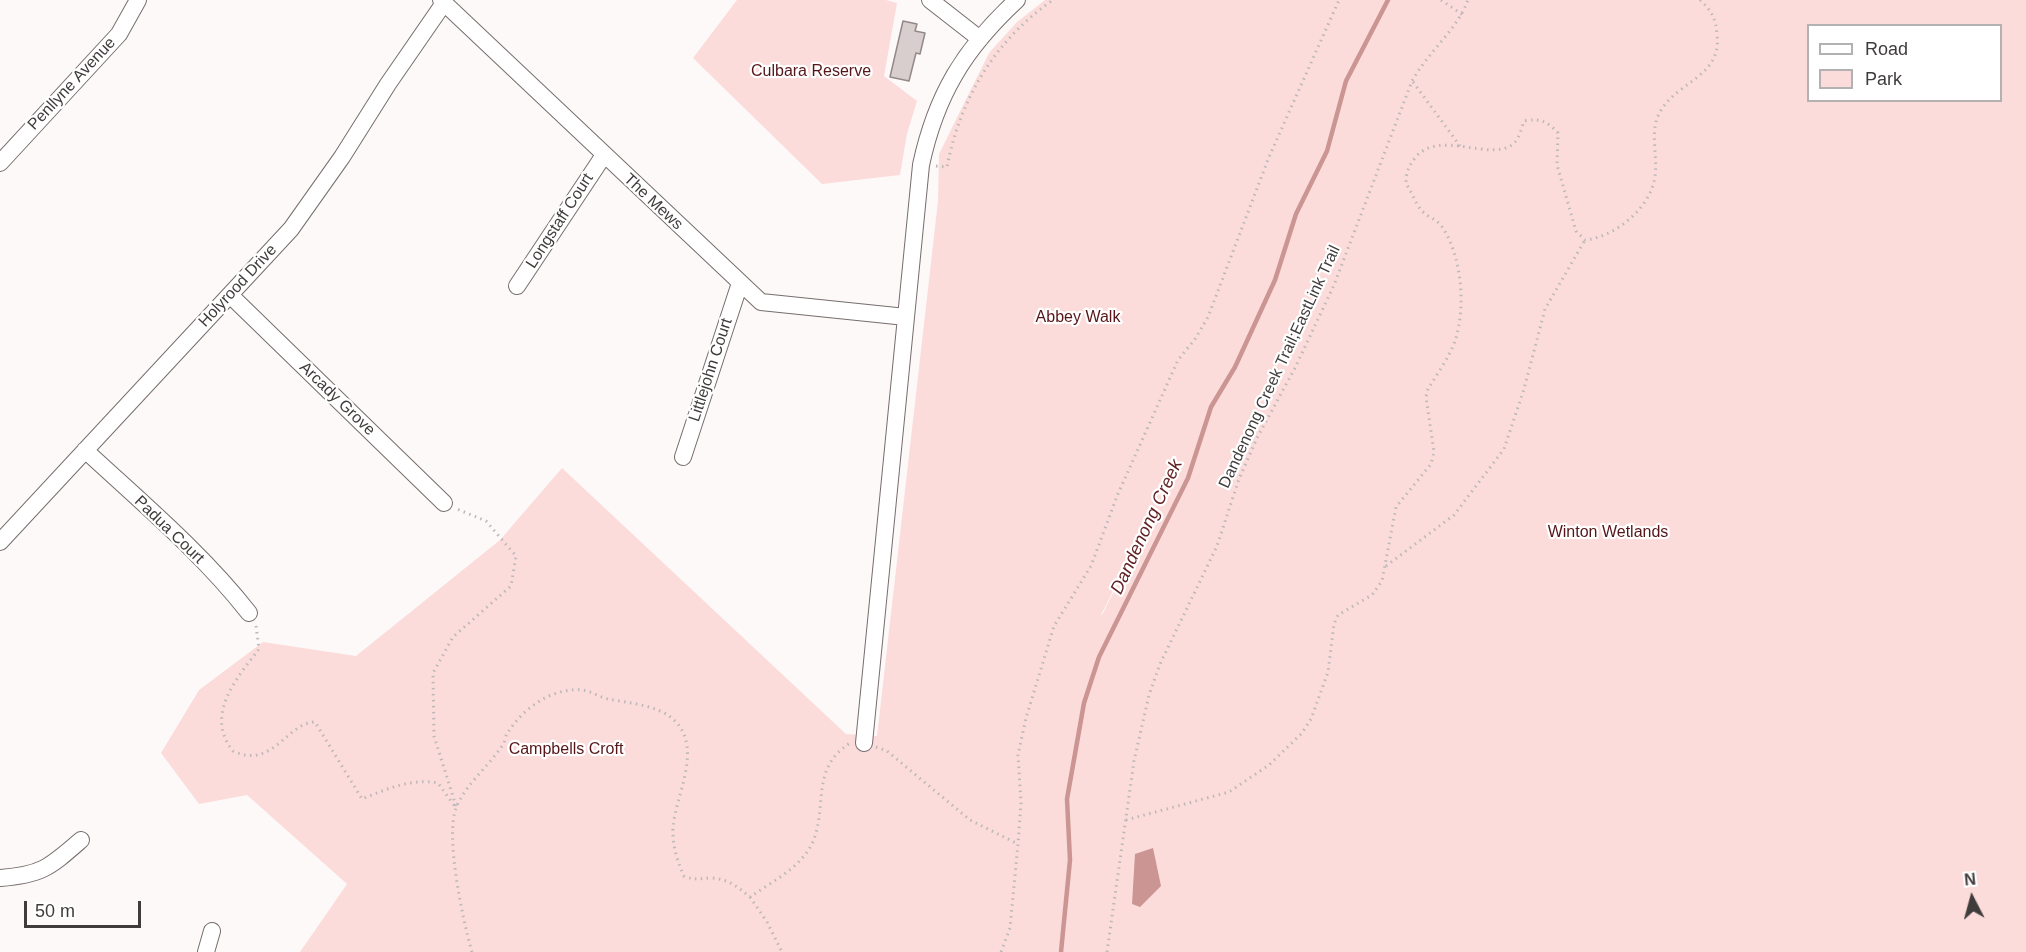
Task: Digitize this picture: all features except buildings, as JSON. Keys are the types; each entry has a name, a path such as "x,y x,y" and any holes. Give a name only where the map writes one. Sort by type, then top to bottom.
{"street":[{"name":"Penllyne Avenue","path":"0,163 119,34 138,0"},
{"path":"930,0 980,39"},
{"path":"864,743 921,165 929,126 942,94 980,39 1017,0"},
{"name":"The Mews","path":"442,2 761,302 906,317"},
{"name":"Holyrood Drive","path":"0,542 291,229 342,158 442,2"},
{"name":"Longstaff Court","path":"517,286 604,155"},
{"name":"Littlejohn Court","path":"683,457 740,283"},
{"name":"Arcady Grove","path":"230,294 444,503"},
{"name":"Padua Court","path":"85,450 189,547 249,613"},
{"path":"0,878 24,876 50,868 81,840"},
{"path":"206,952 212,931"}],"path":[{"path":"921,165 947,167 954,131 979,76 1022,24 1053,0"},
{"path":"1001,952 1010,928 1018,844 1021,803 1018,755 1026,718 1054,626 1091,566 1117,496 1178,360 1195,339 1208,317 1269,157 1339,0"},
{"path":"1442,1 1463,15 1468,0"},
{"path":"1126,820 1229,792 1269,765 1288,747 1311,719 1328,672 1334,624 1338,615 1371,595 1382,581 1389,534 1396,507 1431,464 1434,453 1426,397 1428,389 1454,343 1460,312 1458,277 1448,240 1437,219 1426,215 1406,184 1406,174 1422,149 1439,145 1499,151 1515,142 1524,121 1536,118 1547,122 1558,133 1556,153 1559,171 1576,231 1585,240 1599,239 1623,224 1640,209 1650,194 1655,177 1654,129 1660,112 1686,84 1710,67 1717,55 1716,22 1711,9 1700,0"},
{"name":"Dandenong Creek Trail;EastLink Trail","path":"1107,952 1134,761 1149,695 1160,664 1217,546 1239,479 1252,448 1295,368 1334,285 1412,81 1425,59 1463,15"},
{"path":"1412,81 1460,146"},
{"path":"1386,566 1454,514 1504,449 1524,389 1545,309 1585,240"},
{"path":"444,503 486,521 516,556 511,586 453,637 434,673 434,736 456,808"},
{"path":"249,613 257,629 259,649 233,683 226,696 223,711 223,734 233,751 251,756 265,752 279,746 299,727 315,722 362,799 400,783 418,784 428,781 438,783 456,808"},
{"path":"472,952 453,848 452,825 456,808 486,764 503,745 507,734 539,699 583,690 603,698 644,706 676,721 686,739 686,771 673,829 678,862 684,876 696,881 710,878 728,881 750,897 767,922 782,952"},
{"path":"750,897 796,866 814,840 819,815 818,800 834,754 849,743 864,743 887,751 970,820 1018,844"}],"green space":[{"name":"Culbara Reserve","path":"737,0 886,0 897,3 884,76 917,101 907,134 900,175 822,184 693,58"},
{"name":"Winton Wetlands","path":"1045,0 2026,0 2026,952 300,952 347,884 247,795 199,804 161,753 199,690 263,642 356,656 500,540 562,468 846,734 877,736 938,201 939,154 989,53 1017,22","holes":["1164,490 1102,615 1101,615"]}],"shaded area":[{"path":"1153,848 1161,886 1140,907 1132,904 1135,854"}],"waterway":[{"name":"Dandenong Creek","path":"1061,952 1070,860 1067,799 1084,703 1099,657 1188,478 1211,407 1235,367 1275,280 1296,214 1327,151 1346,81 1388,0"}],"park label":[{"name":"Abbey Walk","path":"1078,318"},
{"name":"Campbells Croft","path":"566,750"}]}
